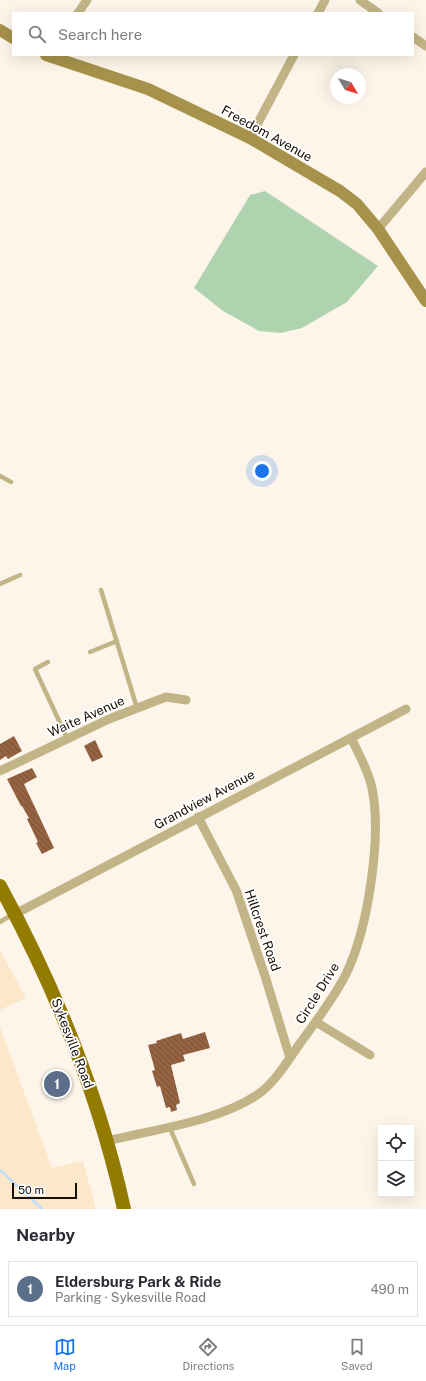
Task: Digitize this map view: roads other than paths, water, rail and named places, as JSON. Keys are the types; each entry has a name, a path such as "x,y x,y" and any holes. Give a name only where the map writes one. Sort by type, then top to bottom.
{"main road":[{"name":"Sykesville Road","path":"0,886 15,914 68,1027 91,1086 107,1141 124,1209"}],"street":[{"path":"79,12 87,0"},
{"path":"319,12 325,0"},
{"path":"360,0 377,12"},
{"path":"0,30 12,37"},
{"path":"414,38 426,46"},
{"name":"Freedom Avenue","path":"48,56 148,89 250,138 340,191 357,204 378,229 426,301"},
{"path":"250,138 293,56"},
{"path":"378,229 426,172"},
{"name":"Waite Avenue","path":"0,771 67,738 137,708 166,698 186,700"},
{"name":"Grandview Avenue","path":"15,914 406,709"},
{"name":"Circle Drive","path":"107,1141 225,1111 255,1096 270,1084 337,992 353,957 367,904 374,843 374,803 369,779 351,738"},
{"name":"Hillcrest Road","path":"198,817 236,890 265,976 290,1058"},
{"path":"316,1022 370,1055"}],"lane":[{"path":"0,476 11,482"},
{"path":"0,584 20,575"},
{"path":"101,590 137,708"},
{"path":"90,652 117,641"},
{"path":"48,662 35,669 67,738"},
{"path":"0,922 15,914"},
{"path":"169,1126 194,1184"}],"waterway":[{"path":"0,1170 42,1209"}],"place":[{"name":"Eldersburg Park & Ride","path":"57,1084"}]}
